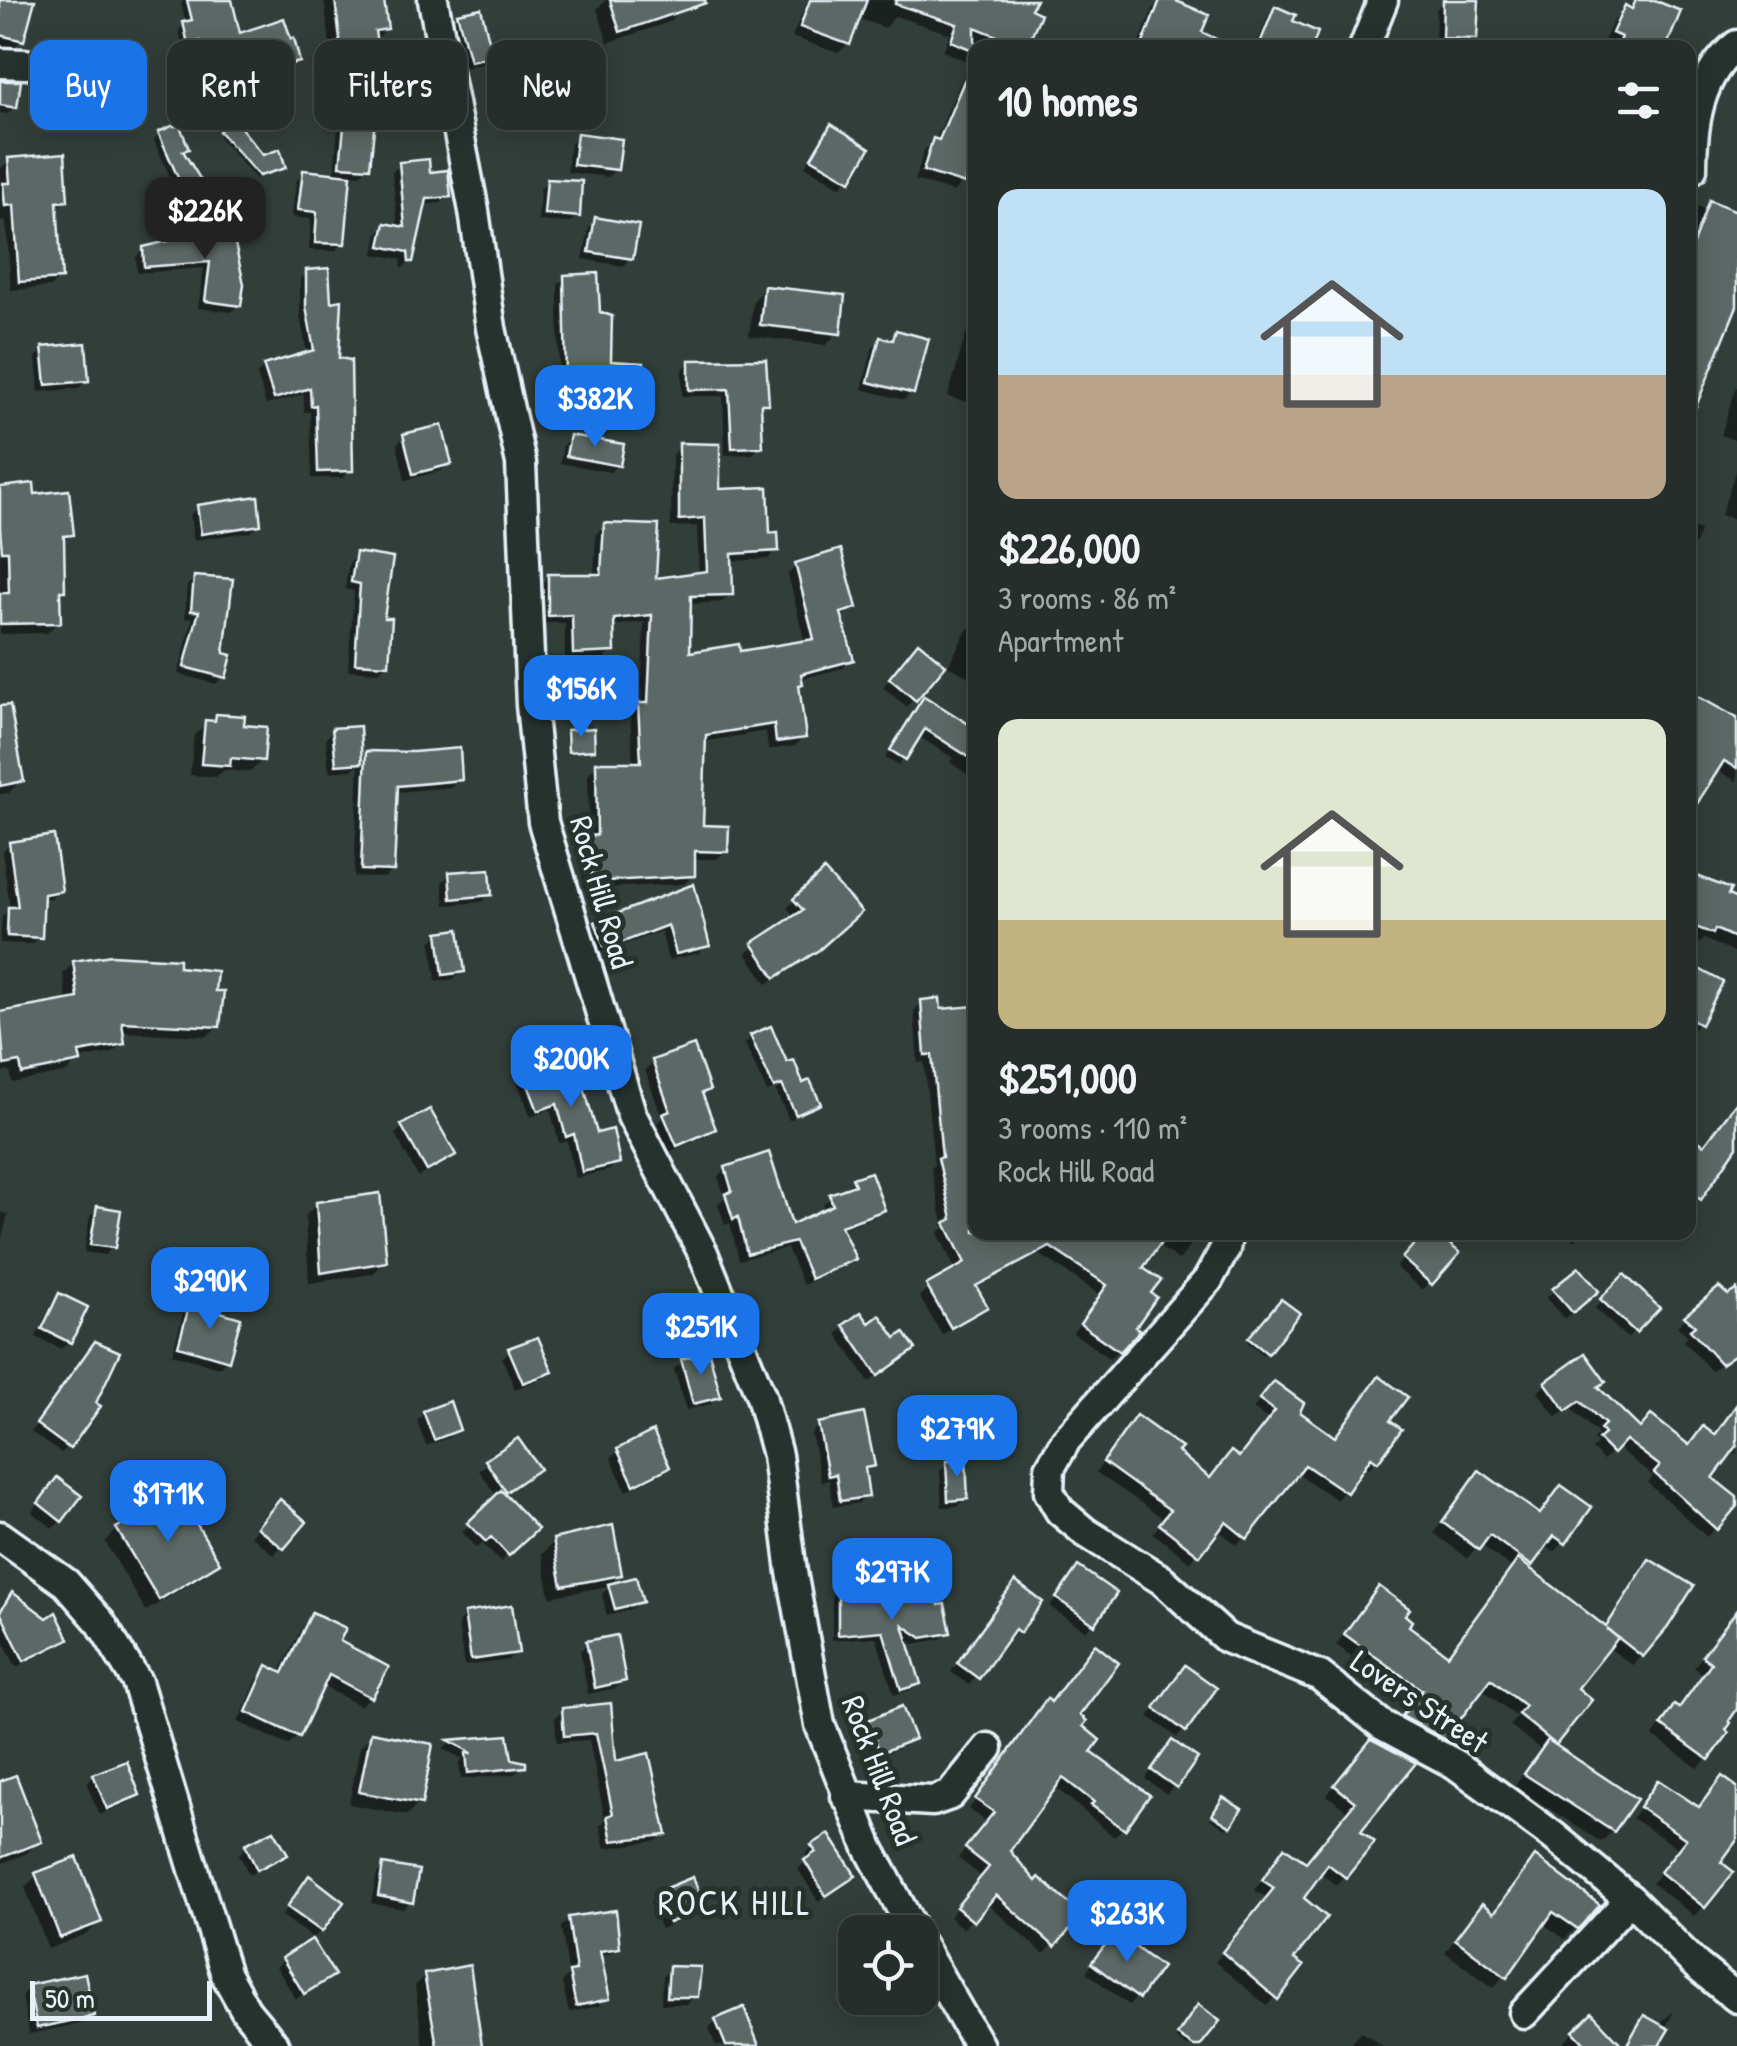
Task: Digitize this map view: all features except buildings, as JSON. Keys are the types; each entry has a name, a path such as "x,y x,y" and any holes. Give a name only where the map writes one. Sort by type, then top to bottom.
{"street":[{"name":"Rock Hill Road","path":"433,0 474,211 491,328 521,463 531,705 543,822 632,1116 703,1253 762,1396 777,1456 792,1572 820,1725 868,1848 905,1915"},
{"path":"1367,40 1384,0"},
{"path":"1696,117 1708,78 1737,44"},
{"name":"Lovers Street","path":"1227,1240 1208,1280 1066,1440 1050,1468 1049,1492 1060,1510 1085,1532 1162,1580 1226,1638 1320,1676 1382,1725 1455,1764 1552,1835 1630,1899 1697,1966 1737,1998"},
{"path":"0,1536 66,1584 101,1623 137,1682 226,1975 246,2012 276,2046"},
{"path":"846,1796 933,1801 950,1795 988,1748"},
{"path":"1524,2013 1630,1899"},
{"path":"938,1975 979,2046"}],"district":[{"name":"ROCK HILL","path":"735,1902"}]}
